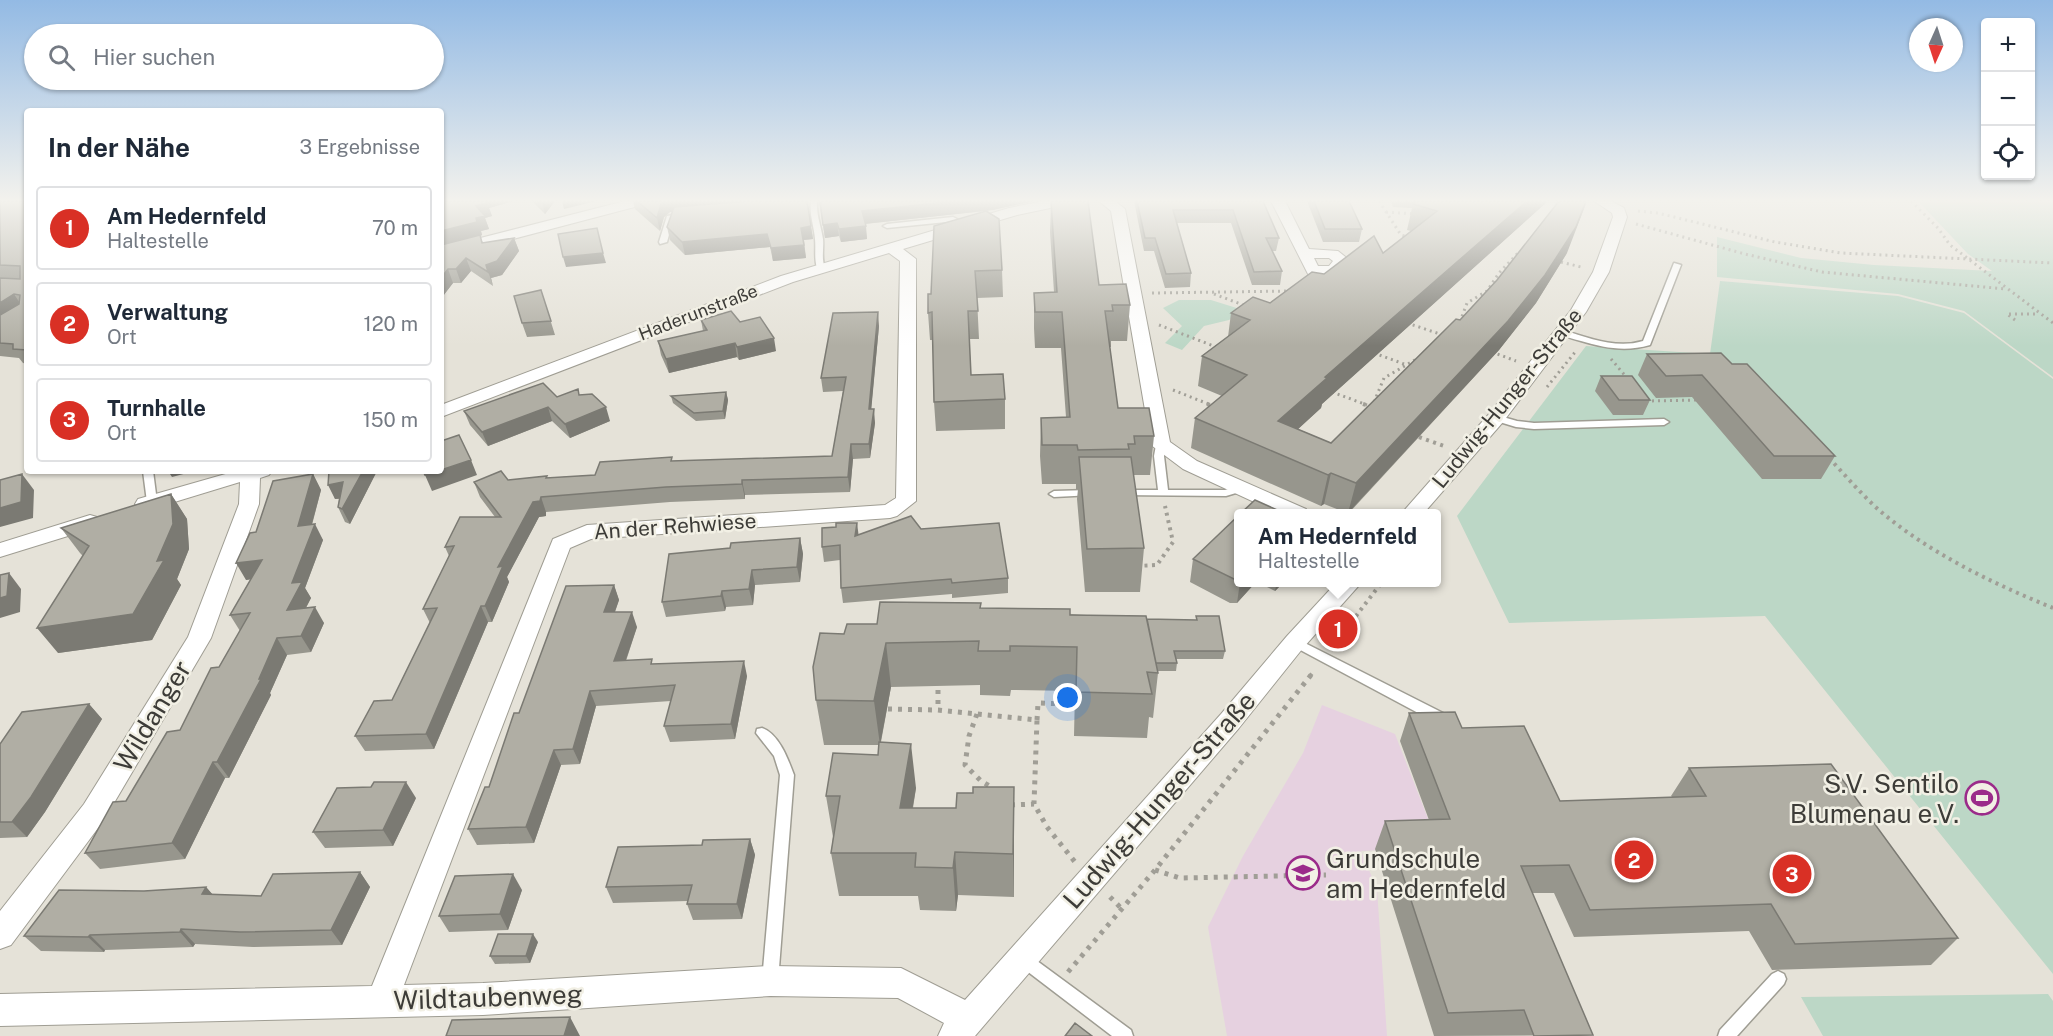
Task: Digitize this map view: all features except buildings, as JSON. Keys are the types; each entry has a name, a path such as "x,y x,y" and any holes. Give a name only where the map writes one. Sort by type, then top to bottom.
{"street":[{"name":"Haderunstraße","path":"444,410 733,299 821,268 860,249"},
{"name":"An der Rehwiese","path":"382,1001 561,544 587,532 890,511 906,501 908,259 900,249"},
{"path":"1126,249 1161,446 1190,465 1290,509"},
{"path":"1302,249 1304,253"},
{"name":"Ludwig-Hunger-Straße","path":"1415,509 1496,418 1563,333 1592,290 1609,249"},
{"path":"130,509 247,474"},
{"name":"Wildanger","path":"0,935 93,812 199,638 249,504 255,474"},
{"path":"0,550 108,516"},
{"name":"Ludwig-Hunger-Straße","path":"960,1027 1345,587"},
{"name":"Wildtaubenweg","path":"0,1010 483,999 770,981 901,983 960,1027"}],"lane":[{"path":"818,249 816,257 821,268"},
{"path":"1563,333 1597,343 1622,346 1638,346 1647,343 1677,265"},
{"path":"1496,418 1534,426 1664,422"},
{"path":"1161,446 1159,456 1163,493"},
{"path":"148,474 152,502"},
{"path":"1054,494 1227,492 1242,488"},
{"path":"1295,642 1449,722"},
{"path":"762,733 780,754 787,775 770,981"},
{"path":"1021,958 1125,1036"},
{"path":"1726,1036 1778,979"}],"path":[{"path":"1728,249 1822,272 2006,289"},
{"path":"1817,249 1877,256 2053,263"},
{"path":"1955,249 2053,323"},
{"path":"1459,329 1467,303 1487,291 1499,273 1518,253 1527,255"},
{"path":"1134,294 1293,291"},
{"path":"1210,293 1253,309"},
{"path":"2015,320 2007,314 2040,314"},
{"path":"1139,317 1227,351"},
{"path":"1407,322 1452,338"},
{"path":"1443,343 1452,338"},
{"path":"1597,343 1633,385"},
{"path":"1484,349 1537,367"},
{"path":"1372,352 1404,364"},
{"path":"1365,416 1372,407 1384,378 1404,364 1425,354"},
{"path":"1150,380 1216,407"},
{"path":"1327,390 1372,407"},
{"path":"1640,393 1664,422"},
{"path":"1646,401 1704,400"},
{"path":"1822,450 1879,510 1924,544 1973,574 2053,608"},
{"path":"1136,566 1157,565 1173,542 1163,493"},
{"path":"1056,986 1155,870 1378,587"},
{"path":"938,710 939,690"},
{"path":"1066,704 1038,703 1034,804 1047,827 1090,878 1122,909"},
{"path":"888,709 938,710 1037,720"},
{"path":"977,714 969,736 965,765 981,781 1001,793"},
{"path":"1005,805 1034,804"},
{"path":"1155,870 1179,878 1326,875"}],"shaded area":[{"name":"Grundschule am Hedernfeld","path":"1322,705 1395,734 1439,847 1361,851 1377,889 1387,1036 1227,1036 1208,927 1243,856 1303,753"}],"green space":[{"path":"1717,249 1766,249 1801,258 1874,265 1992,271 1964,249 2053,249 2053,377 1964,311 1898,294 1717,277"},
{"name":"S.V. Sentilo Blumenau e.V.","path":"1720,281 1898,296 1964,313 2053,379 2053,974 1765,616 1509,623 1457,516 1586,346 1710,354"},
{"path":"1179,300 1211,300 1243,310 1229,320 1204,326 1182,350 1165,343 1182,326 1163,308"},
{"path":"2048,994 2053,1001 2053,1036 1823,1036 1801,997"}],"place":[{"name":"Am Hedernfeld","path":"1338,629"},
{"name":"S.V. Sentilo Blumenau e.V.","path":"1982,798"},
{"name":"Verwaltung","path":"1634,860"},
{"name":"Grundschule am Hedernfeld","path":"1303,873"},
{"name":"Turnhalle","path":"1792,874"}]}
